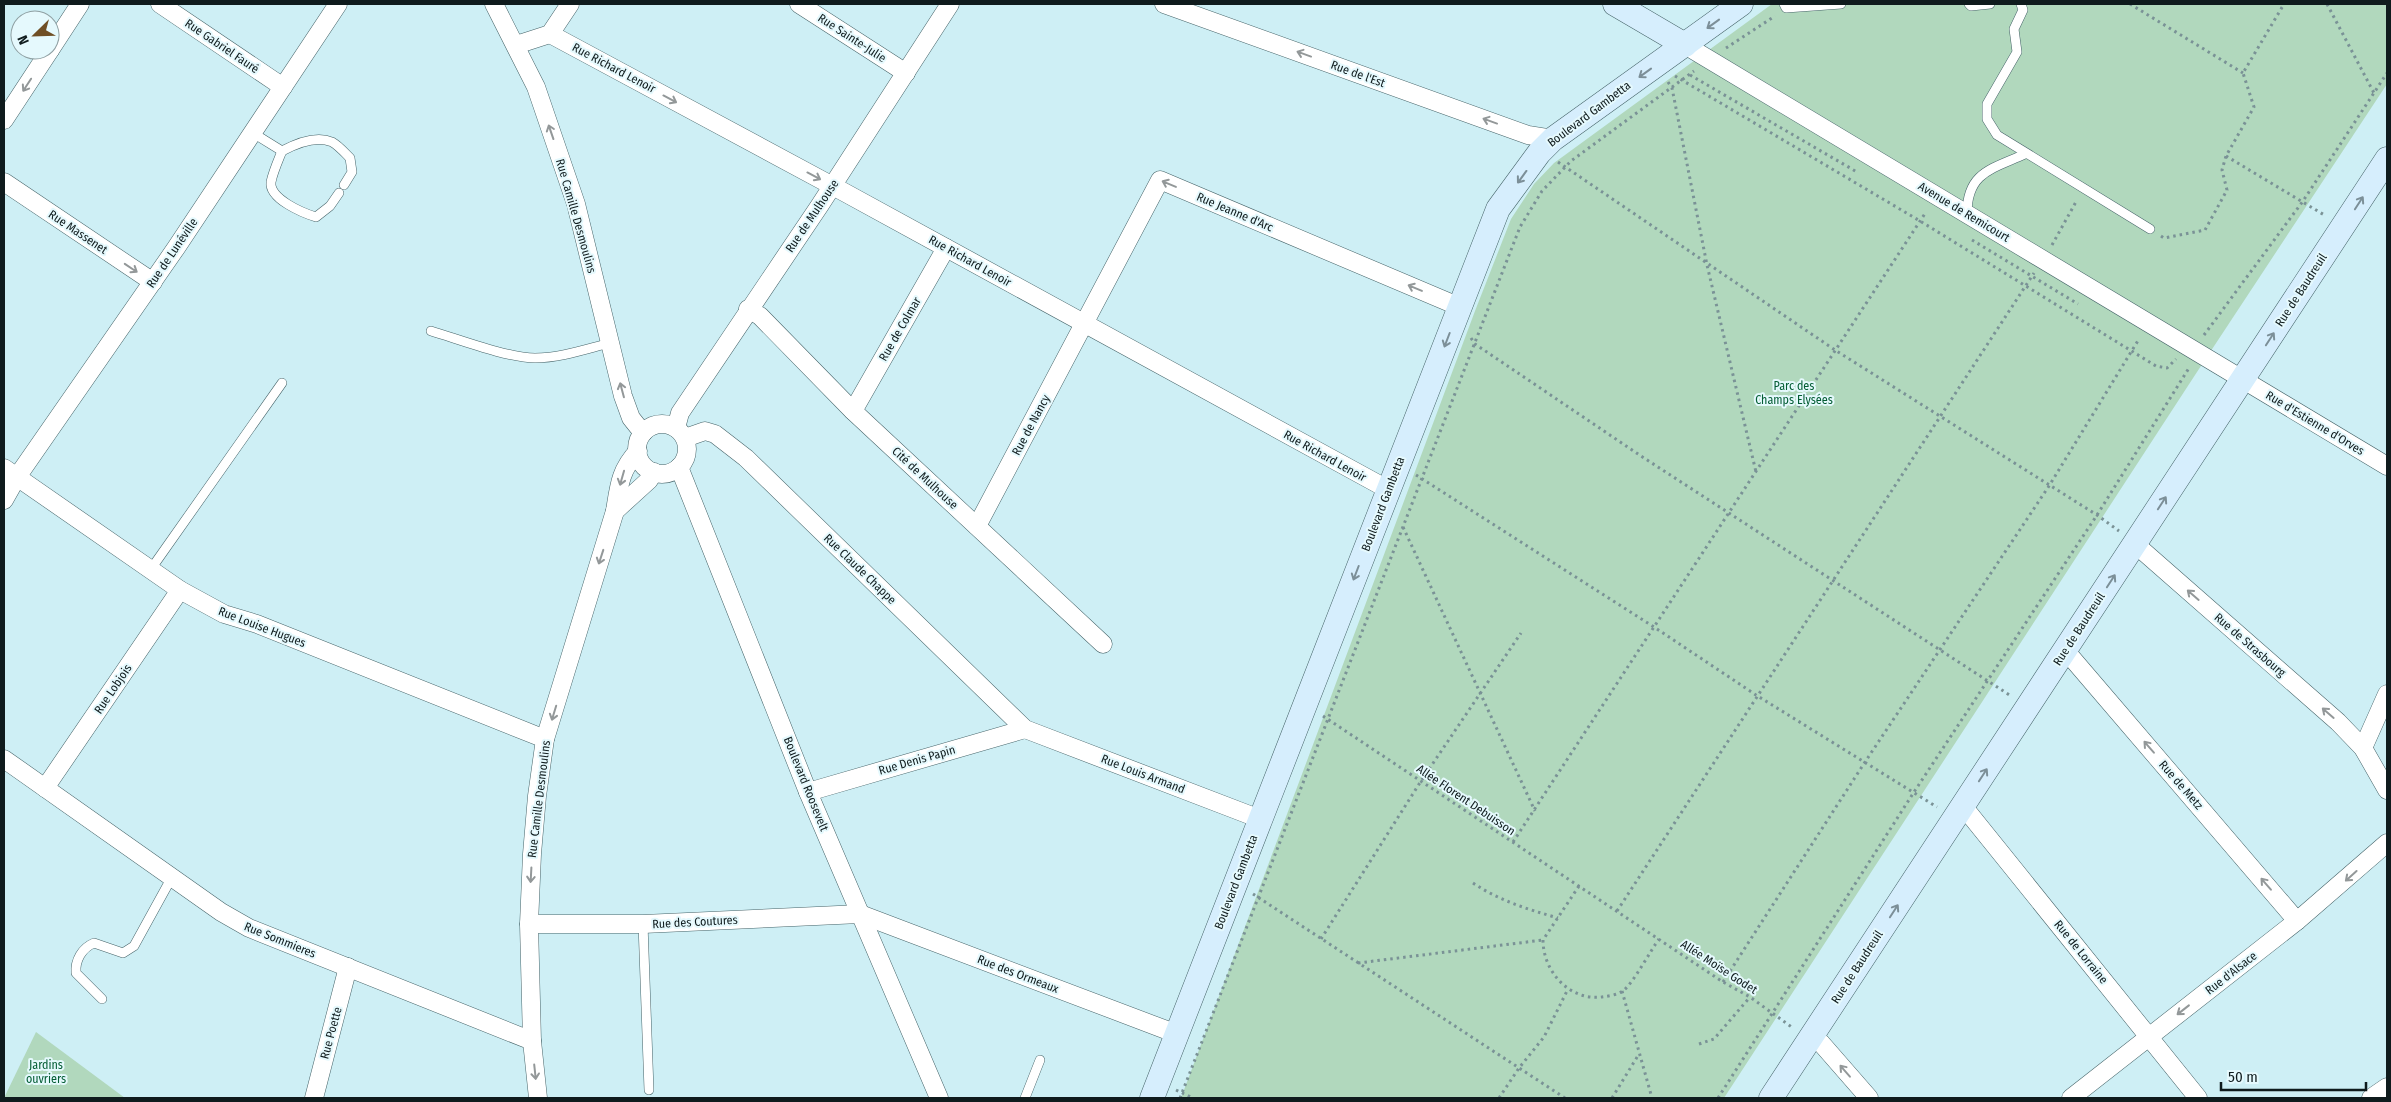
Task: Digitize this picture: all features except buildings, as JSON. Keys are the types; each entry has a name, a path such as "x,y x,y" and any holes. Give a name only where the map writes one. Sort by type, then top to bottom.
{"main road":[{"path":"1615,4 1685,45"},
{"name":"Boulevard Gambetta","path":"1152,1098 1498,209 1546,146 1741,4"},
{"name":"Rue de Baudreuil","path":"1771,1098 2387,160"}],"street":[{"path":"60,35 80,4"},
{"name":"Rue Gabriel Fauré","path":"160,4 284,88"},
{"name":"Rue de Lunéville","path":"4,500 11,472 152,282 284,88 338,4"},
{"name":"Rue Camille Desmoulins","path":"494,4 536,87 576,204 623,396 631,418 643,433"},
{"path":"516,45 550,34 570,4"},
{"name":"Rue Sainte-Julie","path":"799,4 906,73"},
{"name":"Rue de Mulhouse","path":"681,433 680,413 748,309 833,186 950,4"},
{"name":"Rue de l'Est","path":"1164,4 1528,135 1546,146"},
{"name":"Rue Richard Lenoir","path":"550,34 833,186 1389,490"},
{"name":"Avenue de Remicourt","path":"1685,45 2243,380"},
{"path":"4,120 43,60"},
{"name":"Rue Jeanne d'Arc","path":"1085,324 1160,180 1456,317"},
{"name":"Rue Massenet","path":"4,182 152,282"},
{"name":"Rue de Colmar","path":"853,411 946,248"},
{"name":"Cité de Mulhouse","path":"748,309 760,316 853,411 1103,644"},
{"name":"Rue de Nancy","path":"977,526 1085,324"},
{"name":"Rue d'Estienne d'Orves","path":"2243,380 2387,466"},
{"path":"663,424 681,433 687,454 680,467 667,473 654,472 642,464 638,451 643,433 649,428 663,424"},
{"name":"Rue Claude Chappe","path":"681,433 705,431 746,458 1025,728"},
{"name":"Rue Camille Desmoulins","path":"538,1098 532,1041 529,924 532,854 546,739 615,510 620,480 627,462 638,451"},
{"name":"Boulevard Roosevelt","path":"680,467 808,792 939,1098"},
{"name":"Rue Louise Hugues","path":"11,472 180,590 224,614 257,624 546,739"},
{"path":"615,510 649,480 654,472"},
{"name":"Rue de Strasbourg","path":"2135,544 2331,716 2363,748 2387,790"},
{"name":"Rue Lobjois","path":"45,788 180,590"},
{"name":"Rue de Metz","path":"2066,650 2297,921"},
{"path":"2363,748 2387,694"},
{"name":"Rue Denis Papin","path":"808,792 1025,728"},
{"name":"Rue Louis Armand","path":"1025,728 1260,819"},
{"name":"Rue Sommieres","path":"4,759 221,912 249,928 532,1041"},
{"name":"Rue de Lorraine","path":"1959,813 2149,1036 2198,1098"},
{"name":"Rue d'Alsace","path":"2071,1098 2297,921 2387,843"},
{"name":"Rue des Coutures","path":"529,924 643,924 860,914"},
{"name":"Rue des Ormeaux","path":"860,914 1176,1034"},
{"name":"Rue Poette","path":"314,1098 348,967"},
{"path":"1810,1039 1821,1043 1869,1098"},
{"path":"2371,1098 2387,1087"}],"lane":[{"path":"1785,6 1841,4"},
{"path":"1969,4 1971,6 1990,4"},
{"path":"2021,4 2023,10 2014,29 2017,52 1987,104 1987,119 1997,135 2025,154 2150,229"},
{"path":"253,134 282,152"},
{"path":"318,140 332,142 350,158 352,172 330,206 316,217 299,211 274,194 271,184 282,152 295,144 318,140"},
{"path":"1967,214 1967,197 1972,185 1984,173 2025,154"},
{"path":"431,331 515,355 534,358 610,343"},
{"path":"150,569 282,383"},
{"path":"102,999 76,973 75,964 87,946 94,943 122,953 134,946 172,877"},
{"path":"643,924 649,1090"},
{"path":"1025,1098 1040,1060"}],"path":[{"path":"2131,4 2243,73 2254,107 2226,156 2222,170 2227,190 2205,230 2164,238 2150,229"},
{"path":"2243,73 2284,4"},
{"path":"2327,4 2374,93"},
{"path":"1180,1098 1520,227 1542,191 1565,166 1785,6"},
{"path":"1657,64 1681,81 1696,88 1920,221 2156,366 2166,368 2173,364 2184,343"},
{"path":"1657,64 1672,88 1707,265 1756,472"},
{"path":"2207,331 2303,201 2387,73"},
{"path":"1546,146 1565,166 1707,265 1835,350 2098,515 2135,544"},
{"path":"2226,156 2343,227"},
{"path":"1617,911 1756,695 2043,260 2083,190"},
{"path":"1514,842 1926,212"},
{"path":"1456,317 1475,344 1729,513 2028,707"},
{"path":"1723,982 1865,762 2049,486 2139,339"},
{"path":"1718,1098 1914,792 2098,515 2189,366"},
{"path":"1398,465 1422,478 1654,626 1756,695 1914,792 1959,813"},
{"path":"1403,527 1535,811"},
{"path":"1321,939 1421,781 1521,633"},
{"name":"Allée Florent Debuisson","path":"1305,704 1617,911"},
{"path":"1235,883 1565,1098"},
{"path":"1473,883 1491,895 1511,904 1558,918"},
{"path":"1579,886 1543,940 1543,948 1550,968 1568,990 1582,995 1598,997 1622,991 1659,939"},
{"name":"Allée Moïse Godet","path":"1617,911 1723,982 1750,997 1810,1039"},
{"path":"1357,963 1543,940"},
{"path":"1499,1098 1518,1068 1544,1037 1568,990"},
{"path":"1622,991 1652,1098"},
{"path":"1699,1044 1714,1039 1750,997"},
{"path":"1612,1098 1640,1053"}],"green space":[{"name":"Parc des Champs Elysées","path":"1772,4 2387,4 2387,84 1724,1098 1181,1098 1511,219 1534,184 1554,163"},
{"name":"Jardins ouvriers","path":"36,1032 125,1098 4,1098"}]}
